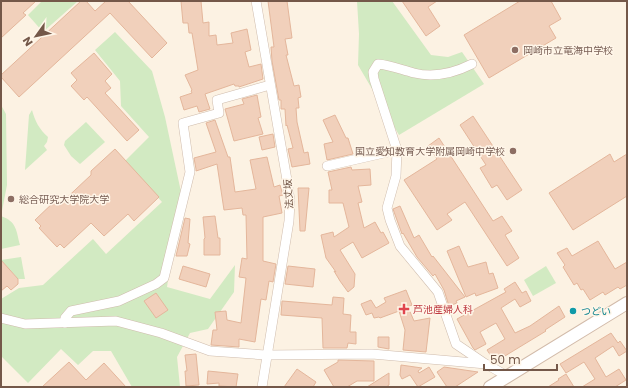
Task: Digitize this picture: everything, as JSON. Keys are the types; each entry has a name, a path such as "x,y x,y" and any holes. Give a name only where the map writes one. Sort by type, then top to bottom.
{"main road":[{"path":"490,387 627,303"}],"street":[{"name":"法丈坂","path":"256,1 290,201 262,387"},
{"path":"472,64 458,71 437,75 416,74 378,64 375,67 373,72 374,79 397,150 396,176 387,208 400,246 438,292 456,344 507,376"},
{"path":"65,323 65,318 71,311 119,301 156,284 164,278 190,172 183,123 219,113 217,100 270,85"},
{"path":"326,166 397,150"},
{"path":"1,318 25,324 116,321 161,333 210,351 266,355 372,354 486,364"}],"green space":[{"path":"42,1 78,1 43,32 28,15"},
{"path":"357,1 392,1 431,55 448,57 462,52 484,84 399,135 358,65 359,34"},
{"path":"115,32 152,71 165,117 181,192 167,287 210,299 235,265 234,292 208,329 190,333 177,357 180,387 132,387 111,351 93,351 78,365 61,349 28,383 1,356 1,299 19,288 43,285 93,239 106,254 162,202 125,161 149,137 121,106 120,81 95,50"},
{"path":"1,105 6,114 7,185 1,216"},
{"path":"32,110 38,125 48,137 44,146 47,150 25,170 29,115"},
{"path":"86,122 105,142 80,164 71,156 64,145 65,141"},
{"path":"1,216 10,221 15,227 20,245 1,249"},
{"path":"21,257 25,279 18,279 1,260"},
{"path":"546,266 556,283 533,296 524,280"}],"building":[{"path":"1,1 36,1 23,13 26,15 1,38"},
{"path":"81,1 86,1 95,11 106,1 128,1 167,43 152,58 110,13 19,97 1,77 1,75"},
{"path":"181,1 201,1 203,23 209,22 209,36 216,35 217,45 233,43 231,33 247,29 251,50 245,52 249,67 261,64 263,79 239,87 235,86 234,84 205,94 210,109 199,112 197,106 184,110 180,97 192,93 185,75 198,70 192,33 189,33 188,23 183,23"},
{"path":"268,1 287,1 292,38 285,39 288,55 286,55 294,86 299,85 301,97 298,98 299,108 296,108 297,122 304,153 308,152 310,164 292,167 288,149 293,148 287,125 286,126 285,109 281,109 281,100 279,100 272,61 271,47 274,47"},
{"path":"402,1 437,1 428,7 440,26 426,36"},
{"path":"520,1 551,1 561,19 549,26 556,38 489,78 464,35"},
{"path":"94,53 112,74 105,81 111,88 105,93 139,130 127,141 87,97 84,100 71,86 77,80 71,73"},
{"path":"257,95 261,117 258,118 263,134 234,141 225,109 244,104 242,99"},
{"path":"335,115 346,138 348,138 353,154 327,160 324,144 333,142 323,120"},
{"path":"473,116 522,190 507,200 497,185 492,188 480,168 486,165 460,125"},
{"path":"215,120 228,157 230,157 235,192 256,189 250,160 267,157 274,187 280,185 283,195 279,196 282,213 263,217 263,261 276,264 273,282 269,281 266,300 261,299 255,342 239,339 239,347 211,345 213,330 217,330 215,312 226,311 227,320 241,323 246,278 239,277 242,258 247,259 246,215 243,215 242,208 224,210 217,164 196,171 194,158 216,152 206,123"},
{"path":"273,134 275,147 262,150 259,137"},
{"path":"439,138 493,221 502,216 512,231 505,235 519,258 507,266 465,202 447,214 452,220 437,230 404,180 437,159 428,146"},
{"path":"115,149 159,197 134,221 128,214 104,236 91,223 64,248 60,244 57,247 39,228 41,226 35,220 55,201 59,205 91,175 91,171"},
{"path":"610,154 614,162 627,154 627,196 573,230 549,193"},
{"path":"351,167 352,170 370,169 371,185 358,186 362,202 358,203 364,228 375,222 389,243 362,258 353,242 340,250 355,274 354,287 348,292 326,258 321,235 333,232 334,237 349,227 343,203 329,203 329,190 332,190 328,172"},
{"path":"298,188 309,188 305,231 300,231"},
{"path":"400,206 414,238 419,235 432,257 433,256 465,297 456,301 457,303 449,306 444,290 435,274 433,276 417,257 403,233 402,234 393,209"},
{"path":"215,216 218,238 220,238 220,255 204,255 205,238 203,217"},
{"path":"185,218 190,219 188,243 190,244 187,256 176,256"},
{"path":"598,241 615,269 627,262 627,285 620,289 618,287 605,295 603,292 590,300 577,283 574,285 563,267 565,265 557,253 567,248 572,256"},
{"path":"459,246 468,267 486,262 489,274 493,273 498,288 476,296 475,293 466,297 447,251"},
{"path":"1,260 18,279 18,284 11,290 7,286 1,291"},
{"path":"183,266 210,274 206,287 179,279"},
{"path":"288,266 315,269 313,287 285,284"},
{"path":"515,282 522,293 526,291 531,301 520,307 515,299 501,308 515,333 530,326 559,306 565,317 545,330 546,331 495,362 487,350 505,339 496,323 480,332 486,344 475,350 457,319 506,292 504,289"},
{"path":"406,290 412,305 408,307 414,321 430,318 426,352 403,350 405,330 399,311 380,318 374,318 372,313 366,315 361,304 371,300 376,308 386,302 384,298"},
{"path":"156,293 168,310 156,318 144,301"},
{"path":"333,297 344,298 343,314 351,315 350,332 356,332 356,344 348,343 347,348 323,348 322,318 281,315 282,301 332,305"},
{"path":"611,333 618,343 620,341 627,351 619,356 613,346 595,358 606,377 619,369 626,380 615,387 582,387 595,379 584,362 566,373 560,364"},
{"path":"378,337 389,337 389,349 378,347"},
{"path":"196,354 199,385 186,386 185,371 187,371 185,355"},
{"path":"338,360 374,361 374,381 357,381 347,387 334,387 324,370 338,362"},
{"path":"69,362 86,380 104,363 126,387 42,387"},
{"path":"401,365 422,368 418,371 419,373 429,367 435,377 418,387 410,375 402,379 400,375"},
{"path":"444,367 478,372 455,387 447,387 437,372"},
{"path":"297,369 316,382 313,387 284,387"},
{"path":"208,371 238,374 236,387 219,386 219,383 207,384"},
{"path":"389,373 389,385 386,387 367,387"},
{"path":"566,374 574,387 548,387 559,380 558,379"}],"place":[{"name":"岡崎市立竜海中学校","path":"515,50"},
{"name":"国立愛知教育大学附属岡崎中学校","path":"513,151"},
{"name":"総合研究大学院大学","path":"11,199"},
{"name":"芦池産婦人科","path":"404,309"},
{"name":"つどい","path":"573,311"}]}
